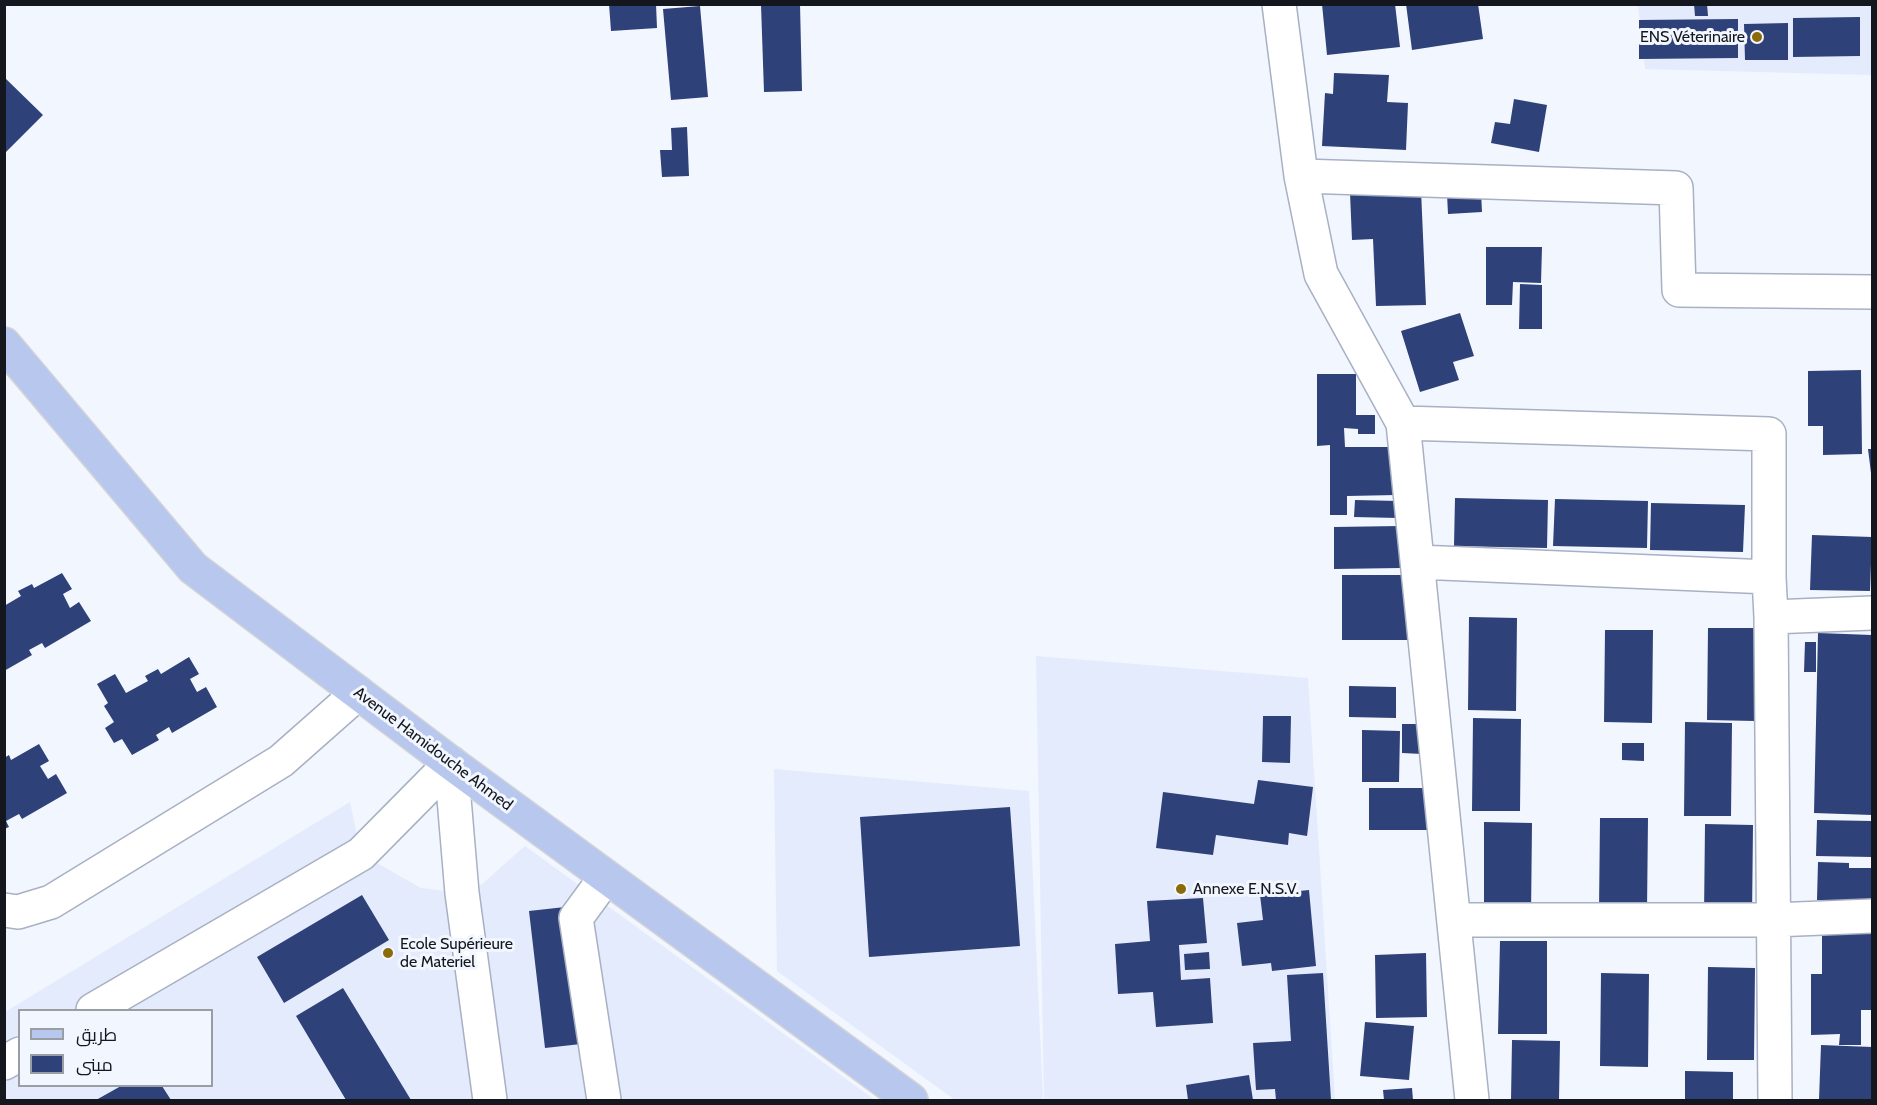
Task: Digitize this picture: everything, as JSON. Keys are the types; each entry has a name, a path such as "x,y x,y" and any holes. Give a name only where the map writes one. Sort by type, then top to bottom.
{"main road":[{"name":"Avenue Hamidouche Ahmed","path":"4,344 194,568 451,763 911,1101"}],"street":[{"path":"1279,4 1301,176 1321,274 1403,423 1472,1101"},
{"path":"1301,176 1676,188 1679,290 1872,292"},
{"path":"1403,423 1769,434 1768,577 1771,617 1775,1101"},
{"path":"1418,562 1768,577"},
{"path":"1771,617 1872,613"},
{"path":"4,910 18,912 51,902 281,761 358,693"},
{"path":"96,1009 361,854 451,763"},
{"path":"451,763 462,893 490,1101"},
{"path":"604,1101 576,918 606,877"},
{"path":"1454,920 1773,920 1872,916"},
{"path":"4,1063 18,1055"}],"shaded area":[{"name":"ENS Véterinaire","path":"1638,5 1872,5 1872,75 1645,69"},
{"name":"Annexe E.N.S.V.","path":"1036,656 1308,678 1335,1100 1044,1100"},
{"path":"774,769 1029,791 1043,1100 955,1100 777,971"},
{"name":"Ecole Supérieure de Materiel","path":"350,802 361,854 421,888 462,893 482,884 525,846 875,1100 5,1100 5,1012"}],"building":[{"path":"609,4 656,4 657,28 611,31"},
{"path":"800,4 802,91 764,92 761,5"},
{"path":"1322,4 1395,4 1400,47 1327,55"},
{"path":"1406,4 1478,4 1483,39 1412,50"},
{"path":"1694,4 1707,4 1708,16 1695,16"},
{"path":"700,6 708,97 671,100 663,9"},
{"path":"1860,17 1860,56 1793,57 1793,18"},
{"path":"1738,19 1738,58 1639,59 1639,20"},
{"path":"1788,23 1788,60 1745,60 1744,24"},
{"path":"1334,73 1389,75 1387,102 1408,103 1406,150 1322,146 1325,93 1333,94"},
{"path":"4,77 43,115 4,154"},
{"path":"1514,99 1547,105 1539,152 1491,143 1495,122 1510,124"},
{"path":"687,127 689,176 662,177 660,150 672,150 671,128"},
{"path":"1421,190 1426,305 1376,306 1373,239 1352,240 1350,193"},
{"path":"1481,192 1482,212 1448,214 1447,194"},
{"path":"1486,247 1542,247 1541,283 1513,282 1512,305 1486,305"},
{"path":"1520,284 1542,285 1542,329 1519,329"},
{"path":"1460,313 1474,356 1453,362 1459,380 1420,392 1401,331"},
{"path":"1861,370 1862,454 1823,455 1823,426 1808,426 1808,371"},
{"path":"1317,374 1356,374 1356,415 1375,415 1375,434 1358,434 1358,429 1344,428 1345,447 1396,447 1396,495 1347,496 1347,515 1330,515 1330,445 1317,446"},
{"path":"1868,449 1872,449 1872,473 1871,473"},
{"path":"1455,498 1548,500 1547,548 1454,546"},
{"path":"1555,499 1648,501 1647,548 1553,546"},
{"path":"1355,500 1398,501 1398,518 1354,517"},
{"path":"1651,503 1745,505 1743,552 1650,550"},
{"path":"1400,526 1400,568 1334,569 1334,527"},
{"path":"1812,535 1872,537 1870,591 1810,590"},
{"path":"62,573 72,589 63,594 70,608 79,602 91,621 45,648 42,643 29,650 32,655 4,671 4,606 21,596 18,591 32,584 34,588"},
{"path":"1342,575 1408,575 1408,640 1342,640"},
{"path":"1469,617 1517,618 1516,711 1468,710"},
{"path":"1708,628 1756,628 1755,721 1707,720"},
{"path":"1605,630 1653,630 1652,723 1604,722"},
{"path":"1818,633 1872,635 1872,815 1814,813"},
{"path":"1805,642 1816,642 1816,672 1804,672"},
{"path":"189,657 199,674 190,679 197,692 206,687 217,707 172,733 169,727 156,735 159,740 132,755 122,739 114,743 105,728 114,722 104,706 108,703 97,684 115,674 126,693 148,681 145,676 158,669 161,674"},
{"path":"1349,686 1396,687 1396,718 1349,717"},
{"path":"1263,716 1291,716 1290,763 1262,762"},
{"path":"1473,718 1521,719 1520,811 1472,811"},
{"path":"1685,722 1732,723 1731,816 1684,816"},
{"path":"1402,724 1422,724 1422,754 1402,753"},
{"path":"1362,730 1400,731 1399,782 1362,782"},
{"path":"1622,743 1644,743 1644,761 1622,760"},
{"path":"39,744 49,761 40,766 48,779 56,774 67,793 22,819 19,814 6,821 9,827 4,829 4,758 9,755 11,760"},
{"path":"1258,780 1313,787 1307,836 1289,833 1288,845 1216,835 1213,855 1156,848 1163,792 1254,804"},
{"path":"1369,788 1430,788 1430,830 1369,830"},
{"path":"1010,807 1020,946 869,957 860,817"},
{"path":"1600,818 1648,818 1647,911 1599,910"},
{"path":"1817,820 1872,821 1872,857 1816,856"},
{"path":"1484,822 1532,823 1531,916 1484,915"},
{"path":"1705,824 1753,825 1752,917 1704,917"},
{"path":"1818,862 1849,863 1849,868 1872,868 1872,900 1817,900"},
{"path":"1309,890 1316,966 1272,971 1271,963 1242,966 1237,923 1263,920 1260,895"},
{"path":"362,895 389,940 284,1003 257,957"},
{"path":"1203,898 1207,943 1179,945 1181,980 1210,978 1213,1023 1156,1027 1153,992 1118,994 1115,944 1150,941 1147,901"},
{"path":"574,906 590,1043 545,1048 529,911"},
{"path":"1822,928 1872,928 1872,1010 1861,1010 1861,1045 1839,1045 1840,1034 1811,1035 1811,974 1822,974"},
{"path":"1500,941 1547,941 1547,1034 1498,1034"},
{"path":"1209,952 1210,969 1185,970 1184,954"},
{"path":"1426,953 1427,1017 1376,1018 1375,955"},
{"path":"1708,967 1755,968 1754,1060 1707,1060"},
{"path":"1323,973 1331,1100 1276,1100 1275,1089 1256,1090 1253,1043 1291,1041 1287,975"},
{"path":"1601,973 1649,974 1648,1067 1600,1066"},
{"path":"343,988 411,1100 346,1100 296,1016"},
{"path":"1365,1022 1414,1026 1409,1080 1360,1076"},
{"path":"1512,1040 1560,1041 1559,1100 1511,1100"},
{"path":"1821,1045 1872,1047 1872,1100 1819,1100"},
{"path":"1685,1071 1733,1072 1733,1100 1685,1100"},
{"path":"1249,1075 1253,1100 1188,1100 1186,1085"},
{"path":"119,1087 163,1087 171,1100 96,1100"},
{"path":"1412,1088 1413,1100 1384,1100 1383,1090"}],"place":[{"name":"ENS Véterinaire","path":"1757,37"},
{"name":"Annexe E.N.S.V.","path":"1181,889"},
{"name":"Ecole Supérieure de Materiel","path":"388,953"}]}
